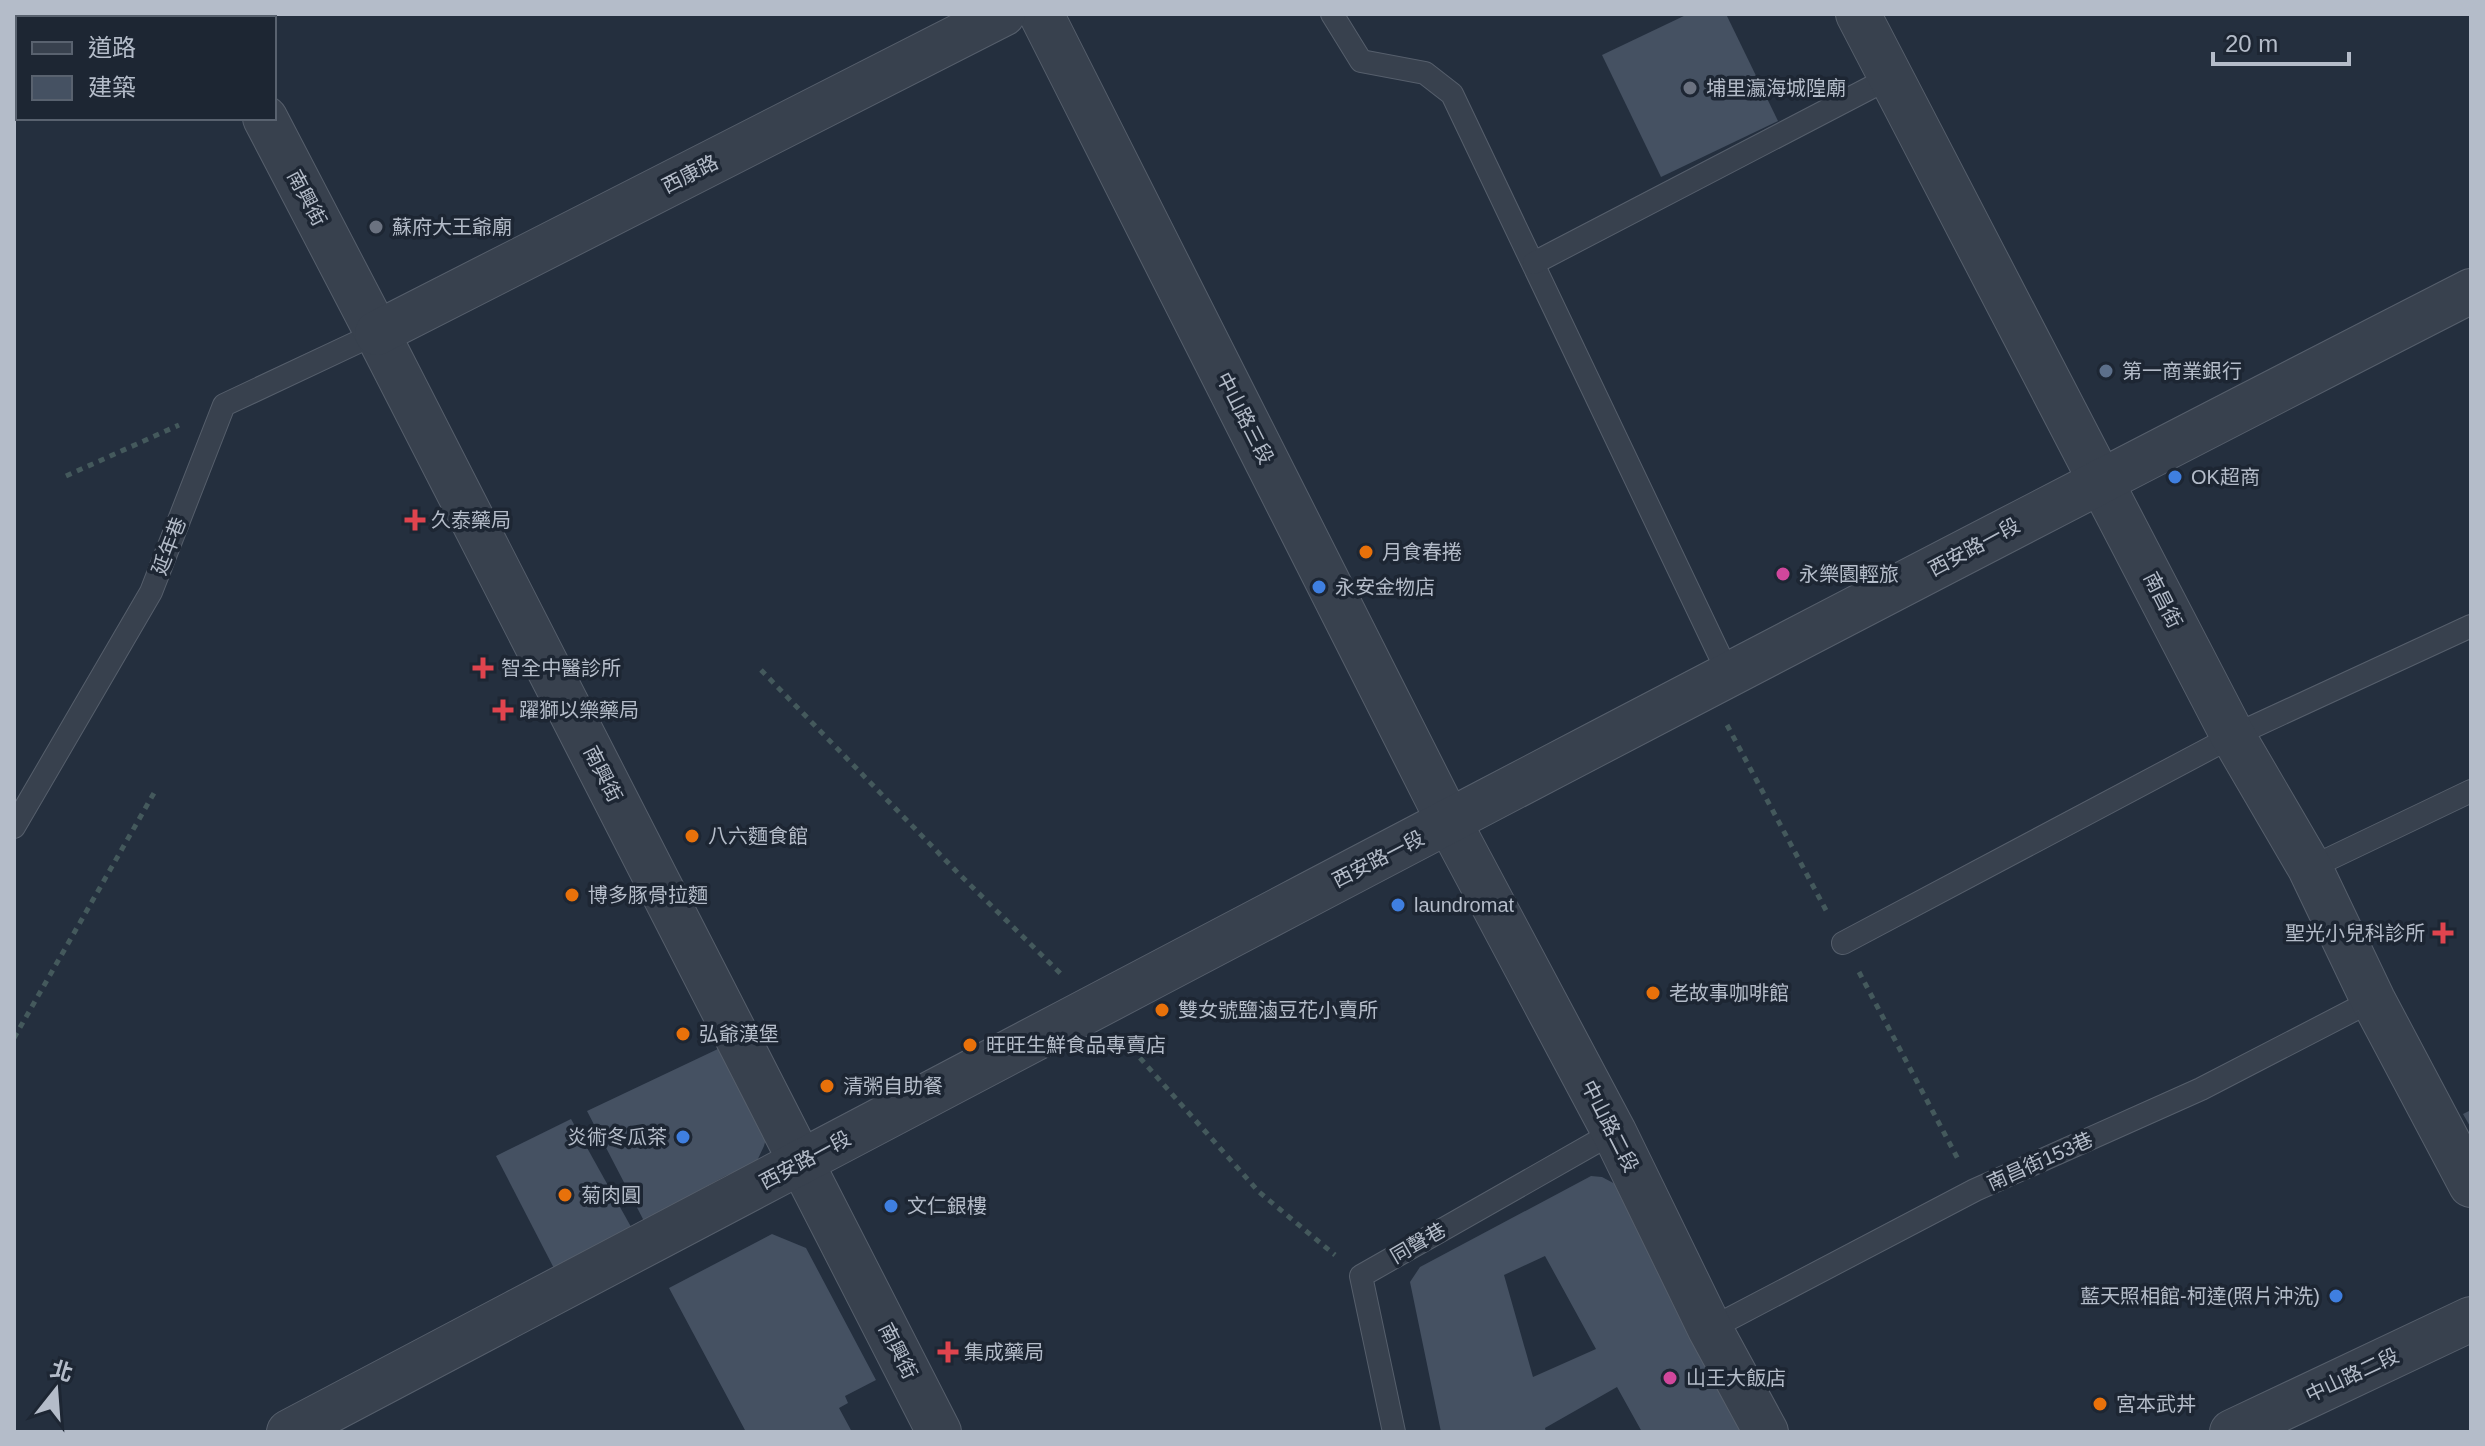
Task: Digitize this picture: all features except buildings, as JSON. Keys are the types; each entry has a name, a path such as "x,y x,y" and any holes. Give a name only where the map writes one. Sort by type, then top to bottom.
{"street":[{"name":"西康路","path":"377,333 1003,14"},
{"name":"中山路三段","path":"1041,14 1449,822"},
{"name":"南昌街","path":"1858,14 2233,736 2310,868 2373,1000 2471,1185"},
{"name":"南興街","path":"266,120 939,1432"},
{"name":"西安路一段","path":"289,1432 1093,1006 2471,291"},
{"name":"中山路二段","path":"1449,822 1614,1132 1710,1329 1766,1432"},
{"name":"中山路二段","path":"2232,1432 2471,1319"}],"lane":[{"path":"1332,14 1361,61 1425,73 1452,94 1729,675"},
{"path":"1534,263 1891,77"},
{"path":"224,405 377,333"},
{"name":"延年巷","path":"14,827 151,592 224,405"},
{"path":"1843,943 2233,736 2471,626"},
{"path":"2310,868 2471,791"},
{"name":"南昌街153巷","path":"1710,1329 1975,1190 2201,1089 2373,1000"},
{"name":"同聲巷","path":"1361,1276 1614,1132"},
{"path":"1361,1276 1394,1432"}],"path":[{"path":"66,476 224,405"},
{"path":"761,670 958,873 1093,1006 1259,1192 1361,1276"},
{"path":"14,1038 154,793"}],"place":[{"name":"埔里瀛海城隍廟","path":"1690,88"},
{"name":"蘇府大王爺廟","path":"376,227"},
{"name":"第一商業銀行","path":"2106,371"},
{"name":"OK超商","path":"2175,477"},
{"name":"久泰藥局","path":"415,520"},
{"name":"月食春捲","path":"1366,552"},
{"name":"永樂園輕旅","path":"1783,574"},
{"name":"永安金物店","path":"1319,587"},
{"name":"智全中醫診所","path":"483,668"},
{"name":"躍獅以樂藥局","path":"503,710"},
{"name":"八六麵食館","path":"692,836"},
{"name":"博多豚骨拉麵","path":"572,895"},
{"name":"laundromat","path":"1398,905"},
{"name":"聖光小兒科診所","path":"2443,933"},
{"name":"老故事咖啡館","path":"1653,993"},
{"name":"雙女號鹽滷豆花小賣所","path":"1162,1010"},
{"name":"弘爺漢堡","path":"683,1034"},
{"name":"旺旺生鮮食品專賣店","path":"970,1045"},
{"name":"清粥自助餐","path":"827,1086"},
{"name":"炎術冬瓜茶","path":"683,1137"},
{"name":"菊肉圓","path":"565,1195"},
{"name":"文仁銀樓","path":"891,1206"},
{"name":"藍天照相館-柯達(照片沖洗)","path":"2336,1296"},
{"name":"集成藥局","path":"948,1352"},
{"name":"山王大飯店","path":"1670,1378"},
{"name":"宮本武丼","path":"2100,1404"}]}
